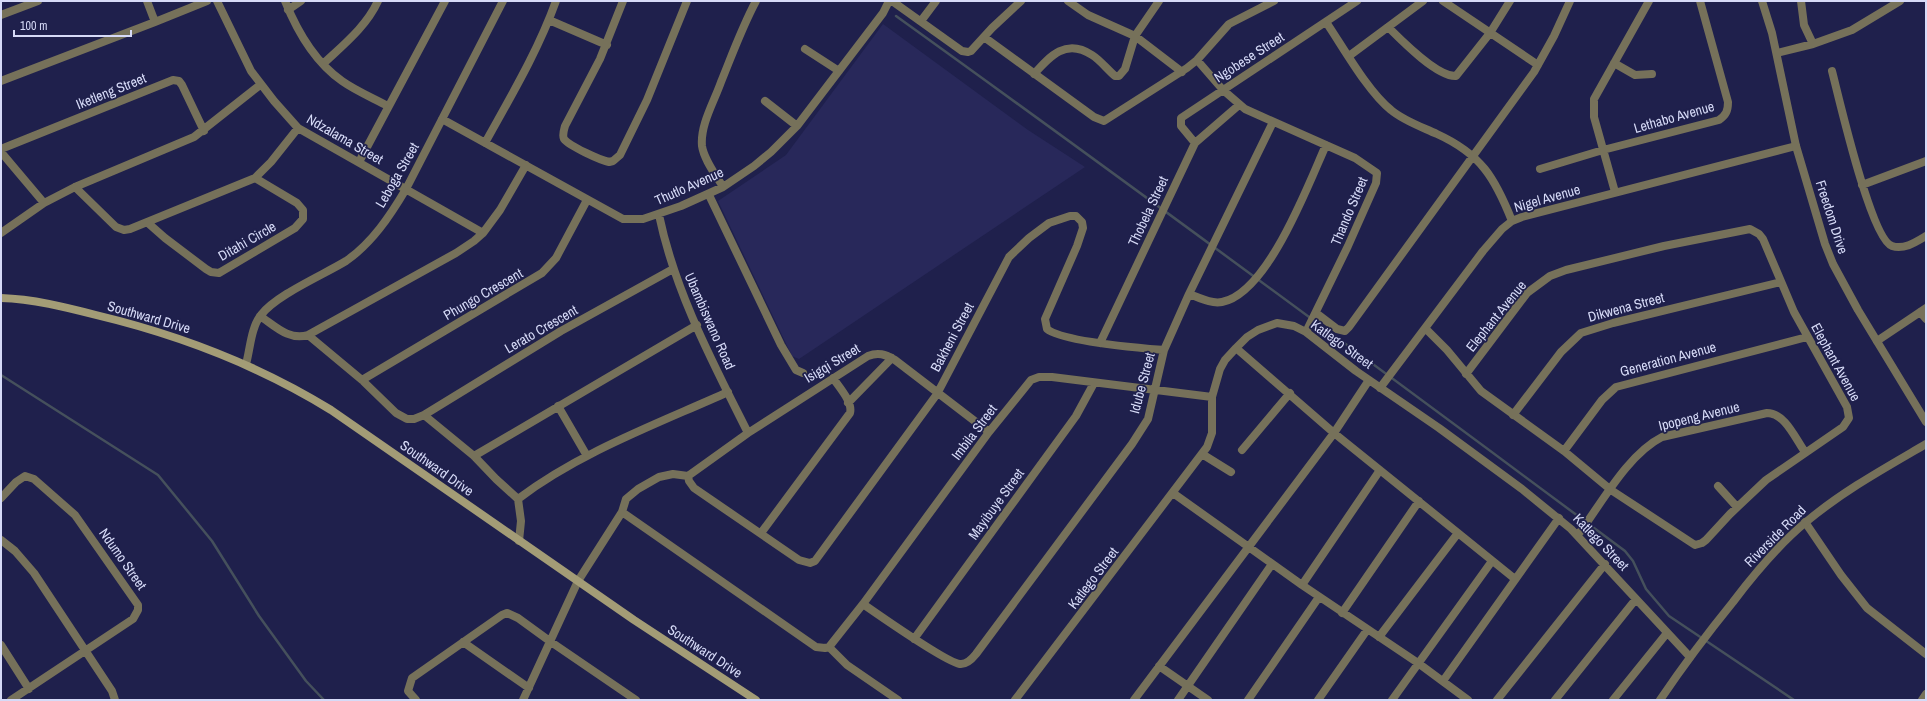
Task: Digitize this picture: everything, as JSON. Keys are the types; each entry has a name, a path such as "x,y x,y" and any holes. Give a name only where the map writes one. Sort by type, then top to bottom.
{"main road":[{"name":"Southward Drive","path":"1,298 40,302 78,310 160,332 212,350 246,364 287,384 330,410 519,541 756,700"}],"street":[{"path":"1,15 38,1"},
{"path":"147,1 155,22"},
{"path":"1,81 207,1"},
{"name":"Ndzalama Street","path":"217,1 241,52 260,85 298,128 406,189"},
{"path":"285,1 288,10 305,40 323,64 342,81 388,106"},
{"path":"288,10 300,1"},
{"path":"323,64 359,30 370,16 378,1"},
{"path":"359,162 445,1"},
{"name":"Leboga Street","path":"260,316 277,302 346,260 364,246 393,210 406,189 503,1"},
{"path":"485,143 528,66 556,1"},
{"path":"623,1 607,45 565,126 563,136 564,139 572,145 609,162 613,161 620,155 647,100 687,1"},
{"path":"723,187 706,158 702,148 702,137 708,116 742,31 756,1"},
{"path":"890,1 921,21 962,51 968,52 971,51 1021,1"},
{"name":"Thutlo Avenue","path":"442,119 623,219 631,220 659,215 709,195 723,187 771,152 797,126 883,13 890,1"},
{"path":"921,21 936,1"},
{"path":"1068,1 1088,15 1135,36 1182,72"},
{"path":"1034,74 1052,55 1064,49 1072,48 1085,51 1092,55 1115,76 1119,76 1125,69 1135,36 1159,1"},
{"path":"984,37 1094,117 1104,121 1182,72 1197,60 1230,24 1274,1"},
{"name":"Ngobese Street","path":"1195,143 1181,126 1181,118 1357,1"},
{"path":"1349,56 1423,1"},
{"path":"1443,1 1538,65"},
{"path":"1388,27 1421,57 1435,67 1453,76 1459,74 1490,33 1510,1"},
{"path":"1316,313 1341,331 1345,331 1349,327 1538,65 1554,36 1570,1"},
{"path":"1615,192 1593,108 1598,89 1649,1"},
{"name":"Lethabo Avenue","path":"1540,168 1719,120 1724,116 1728,108 1728,102 1700,1"},
{"name":"Freedom Drive","path":"1762,1 1767,14 1777,53 1796,146 1817,221 1830,257 1858,310 1926,422"},
{"path":"1801,1 1804,25 1813,44"},
{"path":"1777,53 1813,44 1852,30 1900,1"},
{"path":"549,20 607,45"},
{"path":"1326,22 1373,91 1392,111 1455,142 1472,155 1497,185 1512,221"},
{"path":"805,49 839,70"},
{"name":"Thando Street","path":"1197,60 1239,106 1375,170 1378,176 1348,246 1306,332"},
{"path":"1614,63 1635,75 1652,74"},
{"path":"1832,72 1862,185 1882,238 1891,246 1900,248 1926,236"},
{"name":"Iketleng Street","path":"1,149 173,80 179,81 182,85 204,131"},
{"path":"1,233 44,203 75,187 184,142 204,131 260,85"},
{"path":"765,101 797,126"},
{"name":"Thobela Street","path":"1100,343 1195,143 1239,106"},
{"name":"Idube Street","path":"914,639 957,664 966,663 976,654 1141,431 1148,420 1164,350 1273,122"},
{"path":"75,187 112,223 120,229 130,230 255,178 272,162 298,128"},
{"path":"1190,294 1213,302 1227,300 1244,289 1260,273 1281,244 1326,146"},
{"name":"Nigel Avenue","path":"1380,388 1493,237 1512,221 1615,192 1796,146"},
{"path":"1,152 44,203"},
{"path":"1862,185 1926,161"},
{"path":"246,364 260,316 295,337 308,336 456,253 483,234 500,210 526,165"},
{"name":"Ditahi Circle","path":"148,223 206,269 211,272 219,273 295,228 303,219 303,210 297,203 255,178"},
{"path":"406,189 483,234"},
{"path":"709,195 781,345 796,370 803,373"},
{"name":"Phungo Crescent","path":"362,380 542,274 556,258 587,200"},
{"name":"Ubambiswano Road","path":"659,215 673,269 697,325 748,433"},
{"name":"Bakheni Street","path":"688,476 689,482 694,488 798,560 810,563 815,561 937,394 1010,257 1041,228 1049,223 1070,216 1080,218 1083,228 1077,246 1045,319 1047,329 1057,334 1100,343 1164,350"},
{"name":"Elephant Avenue","path":"1750,229 1759,234 1763,240 1794,312 1807,337 1847,407 1849,418 1842,427 1766,480 1737,507 1706,540 1702,543 1695,544 1611,490 1564,451 1481,391 1466,374 1528,293 1550,276 1566,270 1664,246 1750,229"},
{"name":"Lerato Crescent","path":"424,415 561,331 673,269"},
{"name":"Dikwena Street","path":"1513,415 1561,352 1581,333 1613,323 1781,282"},
{"path":"1877,341 1923,310 1926,319"},
{"name":"Katlego Street","path":"1015,700 1208,447 1212,433 1212,397 1220,369 1236,348 1247,337 1258,330 1277,323 1286,323 1306,332 1380,388 1439,428 1559,518 1578,535 1690,657"},
{"path":"474,456 697,325"},
{"path":"1425,328 1447,350 1466,374"},
{"path":"308,336 362,380 376,396 402,417 414,419 424,415 474,456 518,499 521,521 519,541"},
{"name":"Generation Avenue","path":"1564,451 1602,400 1616,387 1807,337"},
{"path":"1236,348 1290,393 1334,433 1515,580"},
{"name":"Isigqi Street","path":"688,476 748,433 868,356 882,354 892,358"},
{"path":"848,403 892,358 937,394 989,432"},
{"name":"Imbila Street","path":"829,647 989,432 1031,380 1039,377 1052,377 1212,397"},
{"path":"761,533 847,418 851,408 833,378"},
{"path":"1134,700 1334,433 1369,380"},
{"name":"Mayibuye Street","path":"914,639 1076,416 1094,383"},
{"path":"518,499 543,480 587,456 728,392"},
{"path":"1242,450 1290,393"},
{"path":"558,406 587,456"},
{"name":"Ipopeng Avenue","path":"1578,535 1630,462 1651,442 1674,433 1767,412 1773,413 1780,417 1805,452"},
{"name":"Riverside Road","path":"1660,700 1699,644 1767,559 1805,522 1852,488 1926,444"},
{"path":"1202,454 1231,472"},
{"path":"1302,585 1380,470"},
{"path":"523,700 578,581 622,512 626,499 653,480 665,475 688,476"},
{"name":"Ndumo Street","path":"1,498 20,478 25,476 34,479 64,504 85,527 136,600 138,610 133,619 11,700"},
{"path":"1718,486 1737,507"},
{"path":"1173,493 1378,638 1418,663 1443,681 1464,699"},
{"path":"1342,613 1419,501"},
{"path":"622,512 816,647 829,647 847,666 898,700"},
{"path":"1443,681 1559,518"},
{"path":"1805,522 1841,575 1867,608 1926,654"},
{"path":"1378,638 1458,533"},
{"path":"1,540 15,551 34,573 112,691 115,700"},
{"path":"1392,700 1492,561"},
{"path":"1178,700 1272,564"},
{"path":"1497,700 1605,564"},
{"path":"1248,700 1319,596"},
{"path":"1555,700 1636,599"},
{"path":"862,604 914,639"},
{"path":"416,700 408,691 412,678 507,613 518,618 636,700"},
{"path":"1318,700 1367,630"},
{"path":"1613,700 1667,633"},
{"path":"463,642 529,688"},
{"path":"1,645 29,688"},
{"path":"1159,666 1208,700"},
{"path":"1922,700 1926,694"}],"shaded area":[{"path":"883,24 1028,130 1085,167 799,359 792,356 718,201 786,155"}],"waterway":[{"path":"896,16 1262,282 1625,551 1633,561 1646,589 1669,616 1794,700"},
{"path":"1,375 158,475 212,541 259,616 306,681 324,700"}]}
